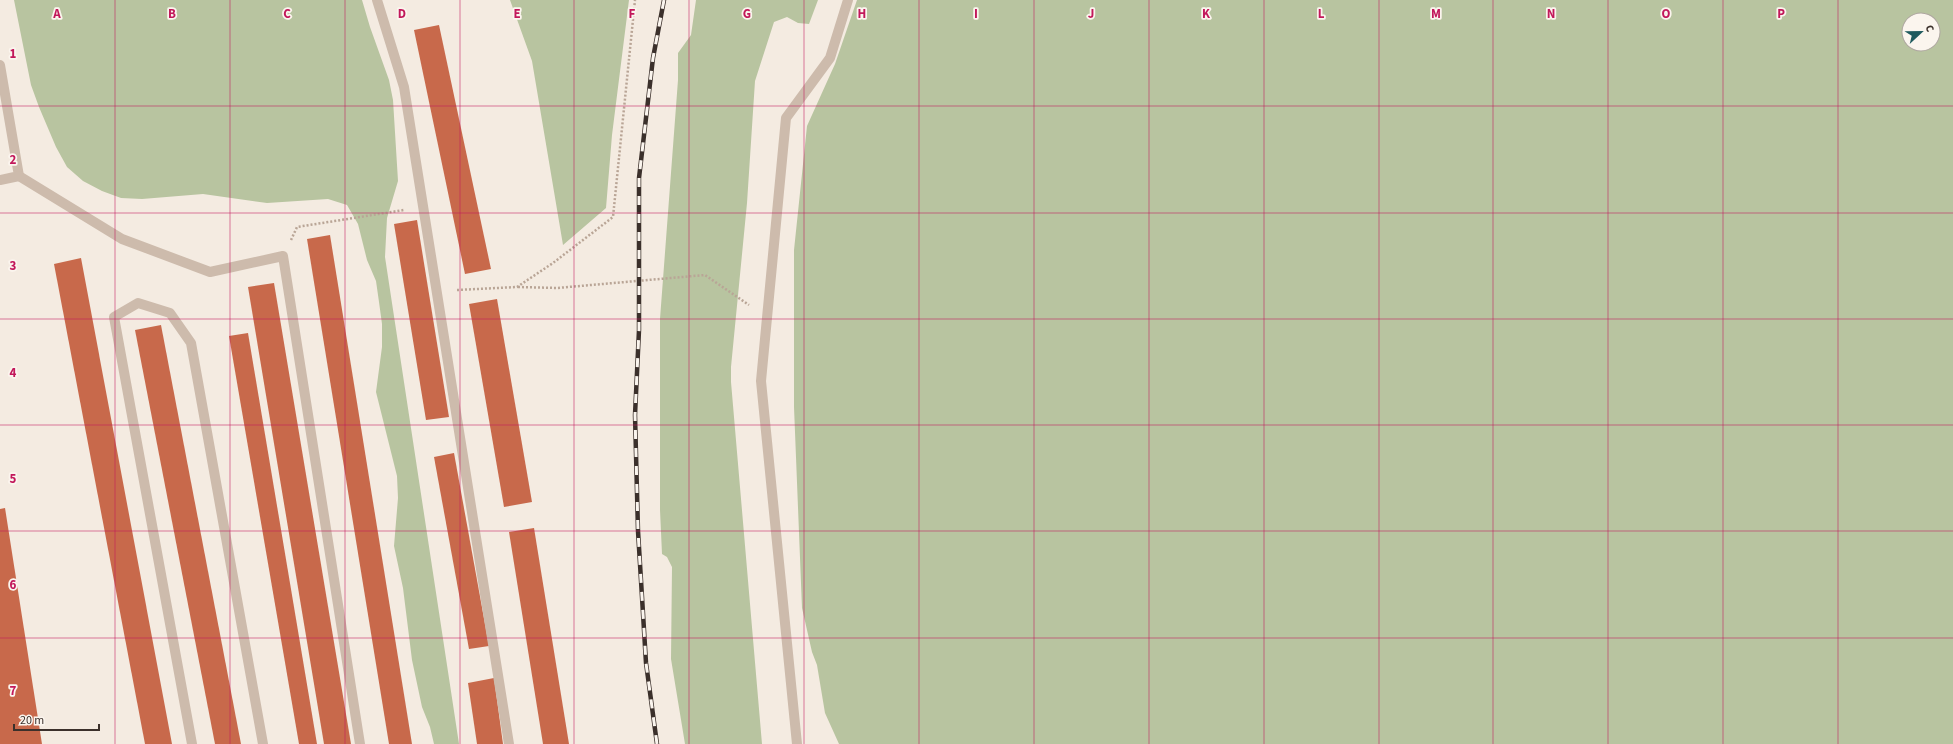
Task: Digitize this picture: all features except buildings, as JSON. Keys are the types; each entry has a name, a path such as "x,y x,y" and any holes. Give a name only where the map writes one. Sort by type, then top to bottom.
{"lane":[{"path":"377,0 404,86 422,207 509,744"},
{"path":"797,744 761,381 786,118 830,58 848,0"},
{"path":"0,65 19,176"},
{"path":"0,180 19,176 122,239 210,272 283,256 360,744"},
{"path":"192,744 114,317 138,303 170,313 191,343 263,744"}],"path":[{"path":"517,286 554,263 613,217 635,0"},
{"path":"283,256 297,227 422,207"},
{"path":"436,292 517,286 558,288 704,275 766,317"}],"green space":[{"path":"14,0 362,0 389,80 393,100 398,181 387,218 385,257 459,744 434,744 430,727 422,707 412,660 403,588 394,546 398,498 397,476 376,392 382,347 382,324 376,281 367,260 358,224 347,205 328,199 267,203 203,194 142,199 121,198 102,191 83,181 67,167 56,147 39,107 31,85"},
{"path":"510,0 629,0 612,135 606,208 563,245 532,61"},
{"path":"696,0 818,0 809,24 798,23 787,17 774,22 755,81 747,203 731,367 731,382 762,744 685,744 671,659 672,567 667,557 662,554 660,510 660,319 678,80 678,53 691,35"},
{"path":"857,0 1953,0 1953,744 839,744 825,713 817,665 812,652 802,608 794,407 794,250 807,126 835,64"}],"railway":[{"path":"657,744 646,663 638,531 635,415 639,330 639,178 653,58 664,0"}]}
